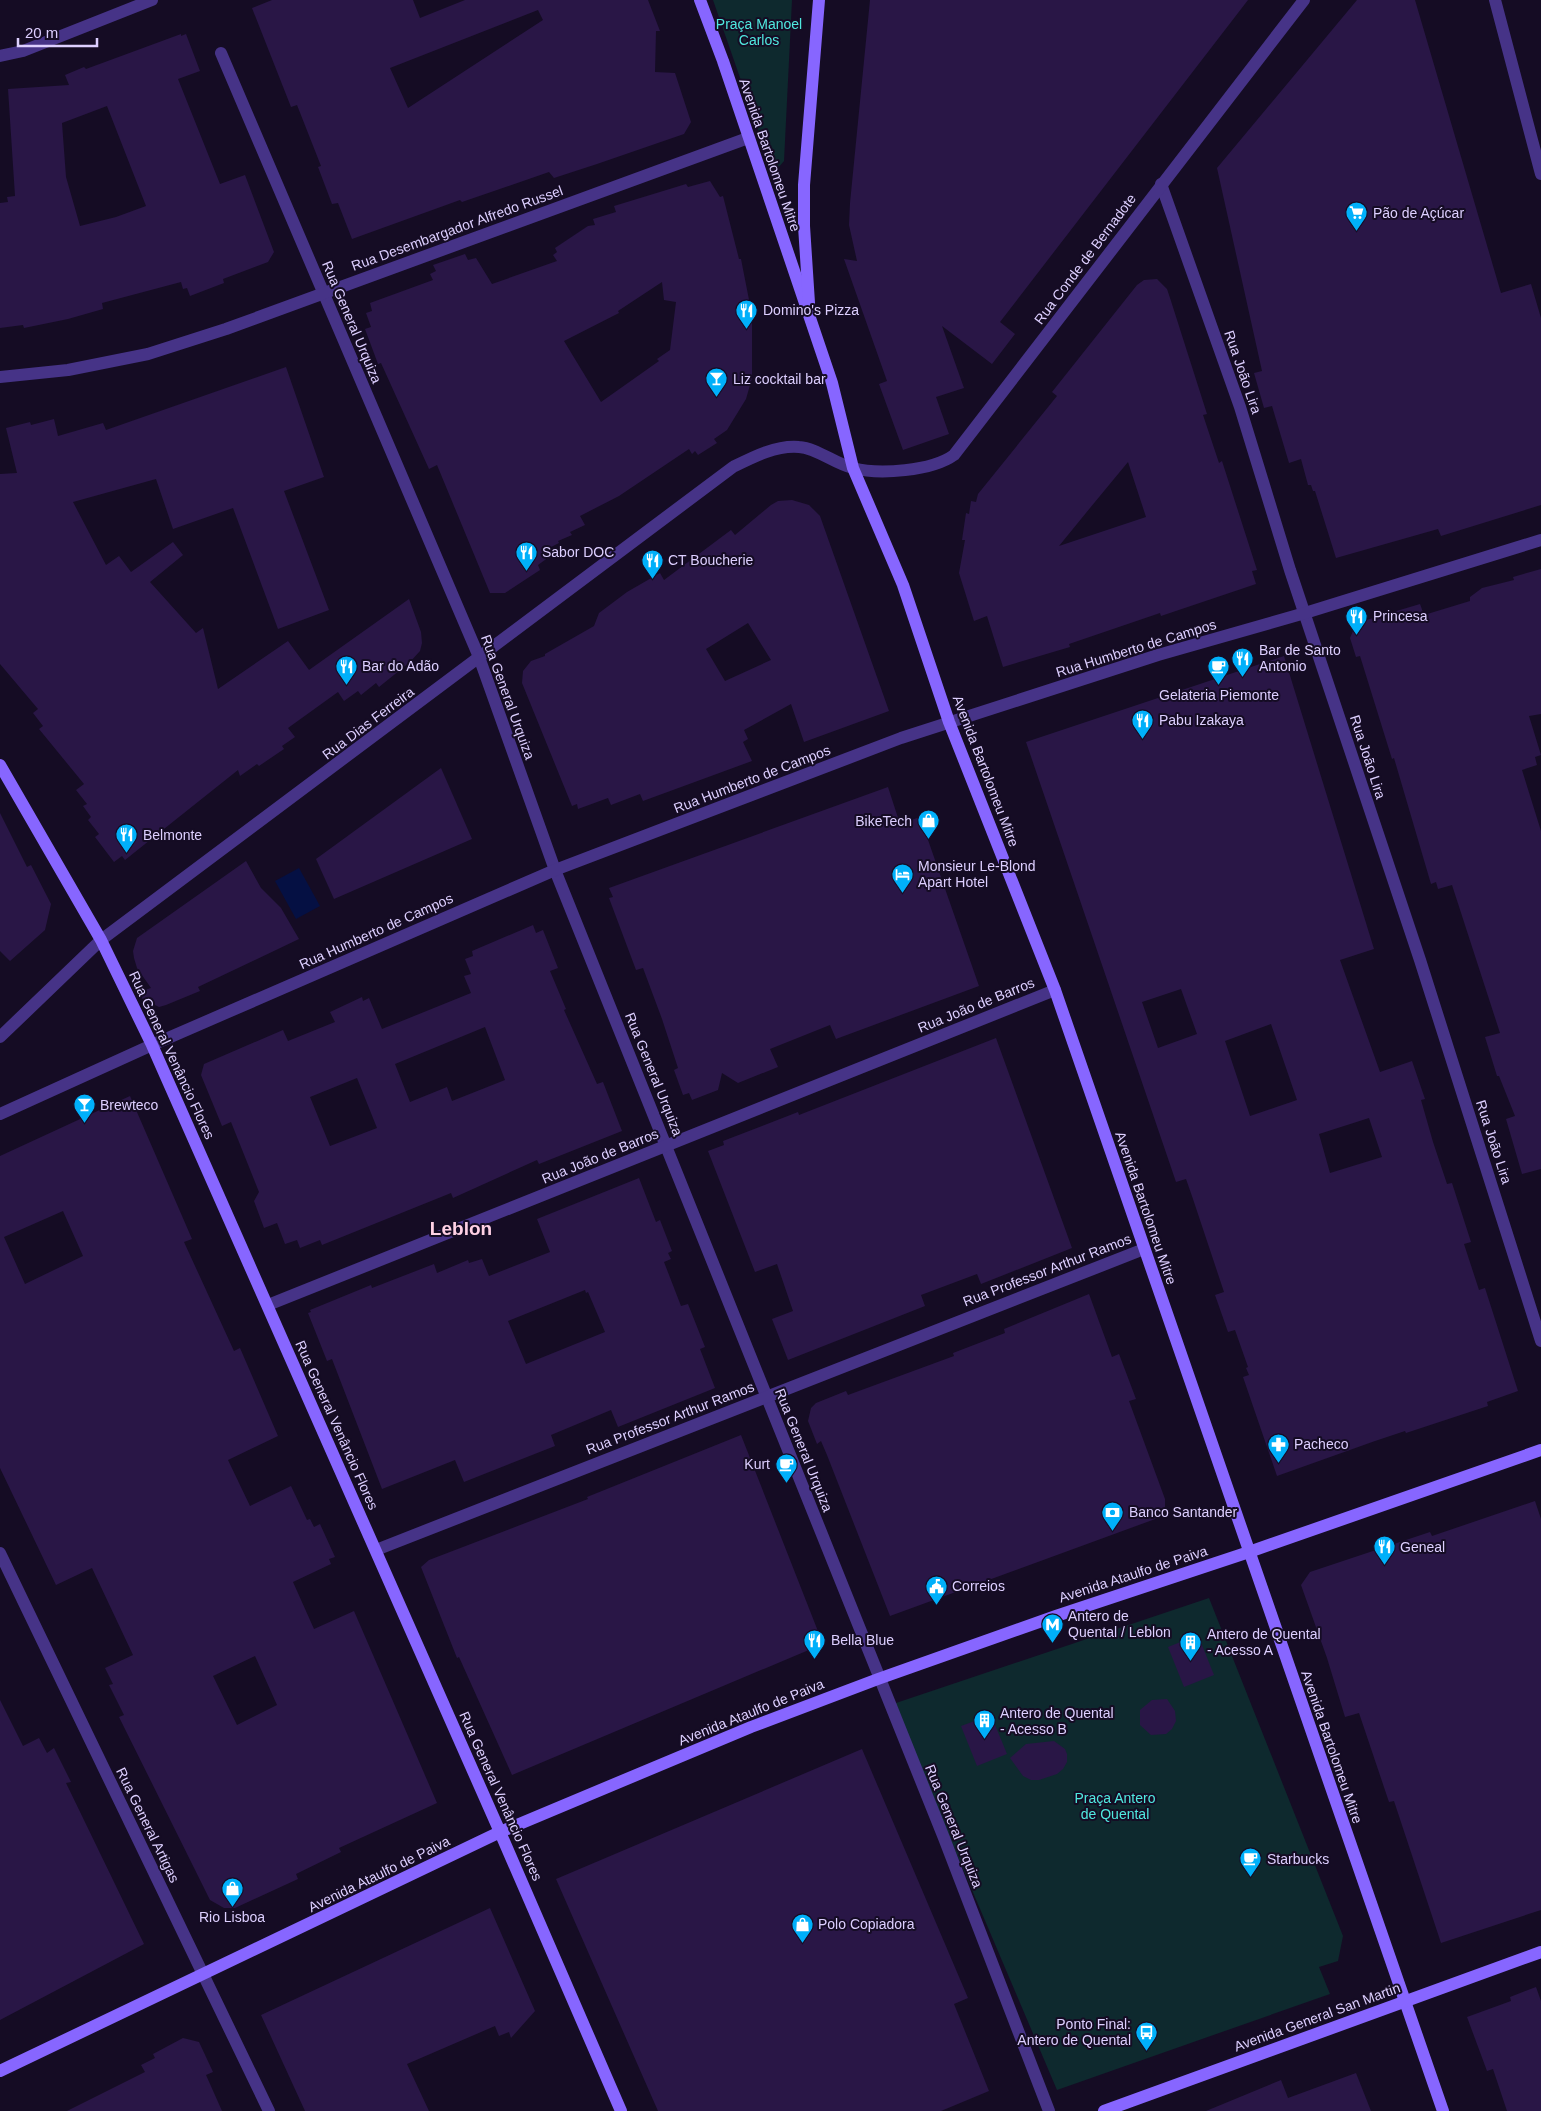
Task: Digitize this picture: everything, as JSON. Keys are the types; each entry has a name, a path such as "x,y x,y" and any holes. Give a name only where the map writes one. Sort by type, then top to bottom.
{"main road":[{"name":"Avenida Bartolomeu Mitre","path":"700,0 723,60 832,383 853,468 903,585 949,722 1055,990 1316,1750 1406,2000 1443,2111"},
{"name":"Avenida Bartolomeu Mitre","path":"810,320 804,226 804,185 819,0"},
{"name":"Rua General Venâncio Flores","path":"0,765 101,940 152,1045 376,1550 621,2111"},
{"name":"Avenida Ataulfo de Paiva","path":"0,2071 500,1832 751,1727 878,1678 1103,1599 1249,1552 1541,1450"},
{"name":"Avenida General San Martin","path":"1104,2111 1541,1952"}],"street":[{"path":"0,56 23,51 152,0"},
{"name":"Rua Conde de Bernadote","path":"853,468 903,471 943,463 954,455 1304,0"},
{"path":"1495,0 1541,174"},
{"name":"Rua General Urquiza","path":"222,53 479,657 555,870 878,1678 944,1838 1048,2111"},
{"name":"Rua Desembargador Alfredo Russel","path":"0,377 68,370 148,354 324,293 748,138"},
{"name":"Rua João Lira","path":"1161,184 1240,407 1305,613 1420,960 1541,1341"},
{"name":"Rua Dias Ferreira","path":"0,1037 101,940 733,467 776,449 800,446 853,468"},
{"name":"Rua Humberto de Campos","path":"0,1114 152,1045 555,870 901,738 1158,655 1305,613 1541,540"},
{"name":"Rua João de Barros","path":"268,1305 1055,990"},
{"name":"Rua Professor Arthur Ramos","path":"376,1550 1144,1249"},
{"name":"Rua General Artigas","path":"0,1553 205,1974 269,2111"}],"green space":[{"name":"Praça Manoel Carlos","path":"713,0 792,0 784,161 778,168 773,168 770,164"},
{"name":"Praça Antero de Quental","path":"1209,1598 1343,1936 1338,1961 1319,1967 1330,1994 1057,2090 893,1704"}],"shaded area":[{"path":"299,868 320,906 296,919 275,881"}],"building":[{"path":"272,0 413,0 420,18 465,0 648,0 660,31 656,31 655,72 675,73 691,122 684,134 554,178 549,172 462,202 460,200 352,239 338,203 332,204 318,167 321,166 297,105 291,107 252,8","holes":["538,10 543,20 408,108 390,68"]},
{"path":"870,0 1248,0 1000,322 1015,334 992,364 942,326 964,388 936,397 949,434 903,450 879,384 887,381 844,259 857,261 849,225 850,203"},
{"path":"1357,0 1415,0 1501,293 1531,284 1541,318 1541,505 1441,536 1438,529 1336,558 1315,491 1313,491 1311,485 1308,485 1301,459 1289,463 1272,406 1264,408 1254,373 1262,371 1217,168"},
{"path":"181,34 181,36 186,34 200,71 178,79 220,184 245,175 274,252 268,262 223,279 224,283 190,296 187,288 183,289 181,282 102,303 103,309 68,319 24,328 23,325 0,328 0,203 8,202 7,197 15,196 8,89 69,85 65,75 84,67 86,69","holes":["107,106 146,206 116,217 80,226 66,177 62,123"]},
{"path":"710,181 720,197 723,196 739,259 741,259 752,315 752,378 746,399 727,430 714,439 717,443 698,455 695,451 692,454 689,449 619,496 580,516 585,525 570,532 572,535 558,541 559,543 545,550 549,557 538,565 540,570 505,593 490,593 437,465 429,469 381,363 378,364 365,329 371,327 366,313 372,311 370,303 433,280 430,274 436,271 433,265 465,254 468,260 476,258 492,284 557,261 553,255 557,252 555,248 588,226 595,225 593,219 616,212 614,206 686,184 688,187","holes":["662,282 664,300 676,302 670,350 657,359 659,361 601,402 564,341 619,313 618,311"]},
{"path":"1157,279 1167,289 1207,414 1203,415 1219,463 1222,461 1257,570 1252,571 1256,584 1161,616 1160,613 1069,644 1070,647 1003,667 987,616 974,621 959,573 965,540 962,540 966,513 969,514 971,501 976,502 978,494 1057,396 1052,392 1137,285 1144,280","holes":["1128,462 1146,517 1059,546"]},
{"path":"286,367 324,477 284,491 329,610 278,629 233,508 173,529 156,479 73,502 106,565 119,556 131,572 173,542 183,555 150,582 196,633 203,628 218,689 288,641 309,670 409,599 421,632 422,643 420,651 410,662 379,687 376,683 361,695 358,691 344,701 338,692 288,728 295,737 282,746 284,749 240,776 238,770 125,860 122,856 114,862 95,837 99,834 88,820 91,817 83,806 87,804 76,790 84,784 39,729 43,726 33,713 38,709 0,664 0,474 17,473 6,428 30,422 31,425 54,419 58,436 103,423 106,430"},
{"path":"792,500 809,505 820,516 889,711 804,742 791,704 744,730 748,739 743,742 752,761 643,801 640,794 611,805 608,798 578,809 577,804 572,806 522,683 523,671 531,661 545,656 545,654 594,626 599,613 627,592 660,573 664,580 731,530 735,535 778,501","holes":["748,623 771,660 725,681 706,649"]},
{"path":"1541,569 1541,714 1529,716 1541,755 1535,757 1537,765 1522,770 1541,831 1541,1169 1522,1174 1506,1119 1515,1116 1499,1076 1497,1076 1485,1037 1500,1033 1452,885 1438,889 1436,882 1431,884 1394,758 1392,759 1360,656 1356,657 1350,638 1355,626 1363,621 1420,604 1424,615 1470,601 1470,597 1482,588 1514,580 1513,577"},
{"path":"1284,656 1374,949 1340,960 1380,1072 1412,1061 1425,1099 1421,1100 1433,1142 1447,1184 1452,1183 1471,1242 1464,1244 1479,1290 1485,1288 1518,1391 1487,1402 1488,1406 1406,1433 1405,1431 1277,1476 1243,1377 1249,1375 1246,1368 1248,1367 1235,1330 1228,1332 1215,1295 1224,1292 1193,1199 1186,1179 1176,1182 1026,742","holes":["1181,989 1197,1034 1158,1048 1142,1002","1271,1024 1297,1100 1250,1116 1225,1041","1369,1118 1382,1157 1330,1173 1319,1134"]},
{"path":"441,768 472,839 334,899 316,859"},
{"path":"888,787 900,824 920,817 979,986 836,1039 830,1025 770,1049 778,1067 738,1083 722,1073 718,1090 692,1100 689,1093 683,1095 674,1070 678,1068 662,1019 643,968 636,970 609,898 613,897 609,888"},
{"path":"0,813 27,867 31,865 51,904 45,930 10,961 0,951"},
{"path":"246,861 261,888 281,908 299,939 198,987 200,991 166,1005 159,1007 137,996 136,993 151,988 137,968 134,958 133,951 137,938"},
{"path":"533,925 536,933 543,930 558,968 550,971 566,1009 564,1010 597,1084 603,1082 622,1131 539,1164 537,1160 453,1198 451,1193 322,1245 320,1240 300,1248 297,1240 285,1244 277,1223 264,1228 254,1201 259,1192 231,1122 222,1126 201,1075 204,1064 283,1030 288,1041 335,1022 330,1012 362,997 363,1001 369,998 382,1029 471,993 464,976 471,974 465,959 473,956 472,951","holes":["485,1027 505,1080 452,1101 447,1087 410,1102 395,1064","357,1078 377,1128 330,1146 310,1097"]},
{"path":"996,1038 1072,1248 981,1284 977,1274 921,1295 925,1306 788,1360 772,1319 793,1311 777,1264 755,1272 708,1151 724,1145 723,1141 798,1112 799,1115"},
{"path":"130,1096 192,1239 184,1242 234,1351 240,1348 278,1436 228,1460 250,1506 291,1486 307,1520 310,1519 314,1527 320,1524 335,1557 329,1559 331,1564 293,1582 314,1629 354,1611 437,1803 339,1848 341,1852 296,1874 298,1879 235,1908 224,1908 210,1900 119,1717 124,1715 109,1685 113,1684 105,1668 133,1655 92,1568 56,1585 0,1468 0,1156","holes":["63,1211 83,1256 25,1284 4,1237","255,1656 277,1705 237,1725 213,1676"]},
{"path":"639,1178 656,1222 660,1220 672,1251 668,1253 671,1259 664,1262 681,1306 688,1304 705,1347 700,1349 715,1388 618,1427 611,1410 551,1435 555,1446 464,1482 455,1460 382,1489 332,1359 327,1361 308,1313 311,1312 310,1310 371,1285 372,1288 434,1264 437,1273 468,1260 469,1263 482,1259 489,1276 550,1252 537,1219","holes":["585,1290 586,1293 588,1292 605,1332 526,1364 508,1321"]},
{"path":"1089,1294 1112,1357 1119,1354 1136,1399 1129,1401 1165,1499 1165,1512 1158,1518 890,1616 827,1455 821,1441 817,1444 808,1421 811,1408 816,1403 846,1391 848,1395 954,1356 953,1353 1005,1333 1004,1329"},
{"path":"741,1435 823,1644 512,1775 459,1657 457,1658 421,1567 429,1560 588,1499 587,1497"},
{"path":"1535,1501 1541,1519 1541,1910 1441,1943 1394,1801 1389,1802 1359,1713 1345,1717 1327,1658 1301,1585 1310,1572 1430,1532 1432,1536"},
{"name":"Antero de Quental - Acesso A","path":"1198,1635 1214,1675 1184,1687 1168,1647"},
{"path":"1167,1699 1175,1711 1176,1721 1172,1729 1166,1734 1151,1735 1140,1725 1140,1710 1152,1700"},
{"path":"0,1700 23,1746 39,1738 47,1753 54,1748 71,1782 66,1783 144,1944 0,2020"},
{"name":"Antero de Quental - Acesso B","path":"991,1715 1007,1754 977,1766 961,1726"},
{"path":"1054,1741 1065,1749 1067,1754 1067,1762 1057,1774 1039,1780 1031,1780 1023,1776 1010,1758 1026,1744"},
{"path":"862,1749 968,1998 954,2004 989,2091 941,2111 658,2111 556,1879"},
{"path":"490,1908 535,2011 511,2038 509,2032 499,2036 495,2026 407,2064 429,2111 305,2111 261,2015"},
{"path":"1536,1987 1541,2001 1541,2111 1507,2111 1493,2069 1487,2071 1467,2017 1511,2001 1510,1997"},
{"path":"183,2038 199,2042 213,2072 206,2075 222,2111 67,2111 145,2072 141,2065 155,2058 153,2054"},
{"path":"1356,2073 1371,2111 1206,2111 1281,2080 1288,2098"}],"place":[{"name":"Pão de Açúcar","path":"1357,232"},
{"name":"Domino's Pizza","path":"747,329"},
{"name":"Liz cocktail bar","path":"717,398"},
{"name":"Sabor DOC","path":"526,571"},
{"name":"CT Boucherie","path":"652,579"},
{"name":"Princesa","path":"1357,635"},
{"name":"Bar de Santo Antonio","path":"1243,677"},
{"name":"Bar do Adão","path":"346,685"},
{"name":"Gelateria Piemonte","path":"1219,686"},
{"name":"Pabu Izakaya","path":"1143,739"},
{"name":"BikeTech","path":"928,840"},
{"name":"Belmonte","path":"127,854"},
{"name":"Monsieur Le-Blond Apart Hotel","path":"902,893"},
{"name":"Brewteco","path":"84,1124"},
{"name":"Pacheco","path":"1278,1463"},
{"name":"Kurt","path":"786,1483"},
{"name":"Banco Santander","path":"1113,1531"},
{"name":"Geneal","path":"1384,1566"},
{"name":"Correios","path":"936,1605"},
{"name":"Antero de Quental / Leblon","path":"1052,1643"},
{"name":"Bella Blue","path":"815,1659"},
{"name":"Antero de Quental - Acesso A","path":"1191,1661"},
{"name":"Antero de Quental - Acesso B","path":"984,1740"},
{"name":"Starbucks","path":"1251,1878"},
{"name":"Rio Lisboa","path":"232,1908"},
{"name":"Polo Copiadora","path":"802,1943"},
{"name":"Ponto Final: Antero de Quental","path":"1147,2051"}],"district":[{"name":"Leblon","path":"461,1228"}]}
